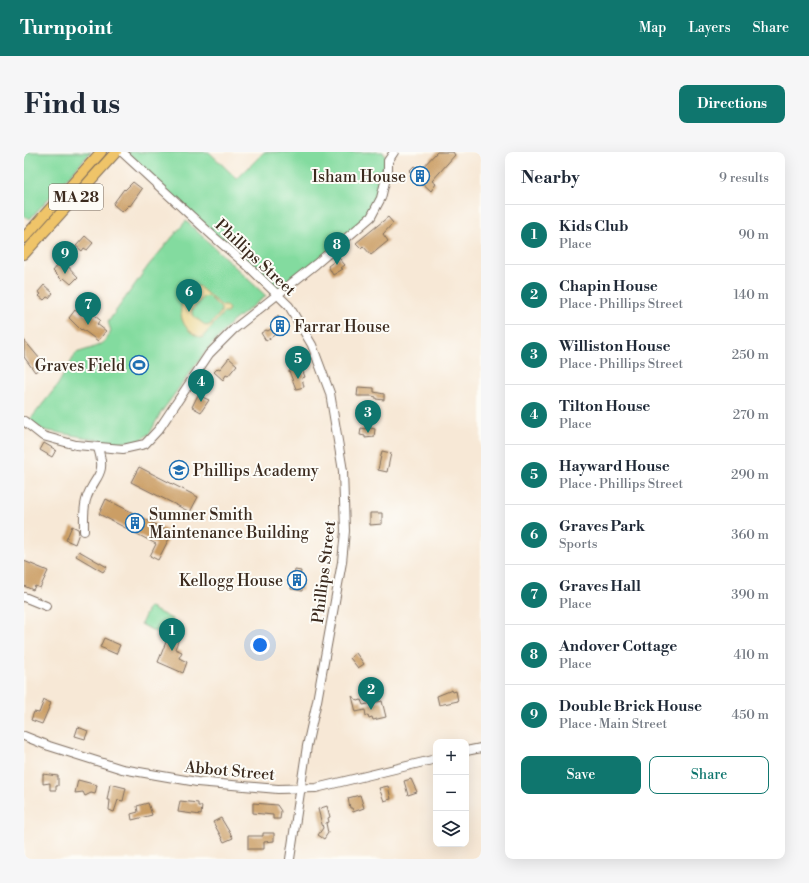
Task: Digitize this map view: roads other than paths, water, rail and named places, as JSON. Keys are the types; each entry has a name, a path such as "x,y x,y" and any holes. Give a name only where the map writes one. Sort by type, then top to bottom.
{"main road":[{"name":"MA 28","path":"25,235 101,152"},
{"name":"MA 28","path":"24,254 116,152"}],"street":[{"name":"Phillips Street","path":"122,152 277,294 295,316 306,334 320,364 330,393 342,471 345,509 342,562 318,702 307,746 290,859"},
{"path":"24,421 42,436 76,445 123,449 144,444 159,429 209,354 234,329 371,217 381,198 388,170 388,161 394,152"},
{"path":"25,235 35,242"},
{"path":"84,531 86,500 101,472 102,464 98,448"},
{"path":"24,597 46,606"},
{"name":"Abbot Street","path":"24,736 67,752 122,769 212,783 301,789 316,788 433,760"},
{"path":"469,750 481,748"}],"place":[{"name":"Isham House","path":"420,176"},
{"name":"Andover Cottage","path":"337,265"},
{"name":"Double Brick House","path":"65,274"},
{"name":"Graves Park","path":"189,312"},
{"name":"Graves Hall","path":"88,325"},
{"name":"Farrar House","path":"280,326"},
{"name":"Graves Field","path":"139,365"},
{"name":"Hayward House","path":"298,379"},
{"name":"Tilton House","path":"201,402"},
{"name":"Williston House","path":"368,433"},
{"name":"Phillips Academy","path":"179,470"},
{"name":"Sumner Smith Maintenance Building","path":"135,523"},
{"name":"Kellogg House","path":"297,580"},
{"name":"Kids Club","path":"172,651"},
{"name":"Chapin House","path":"371,710"}]}
